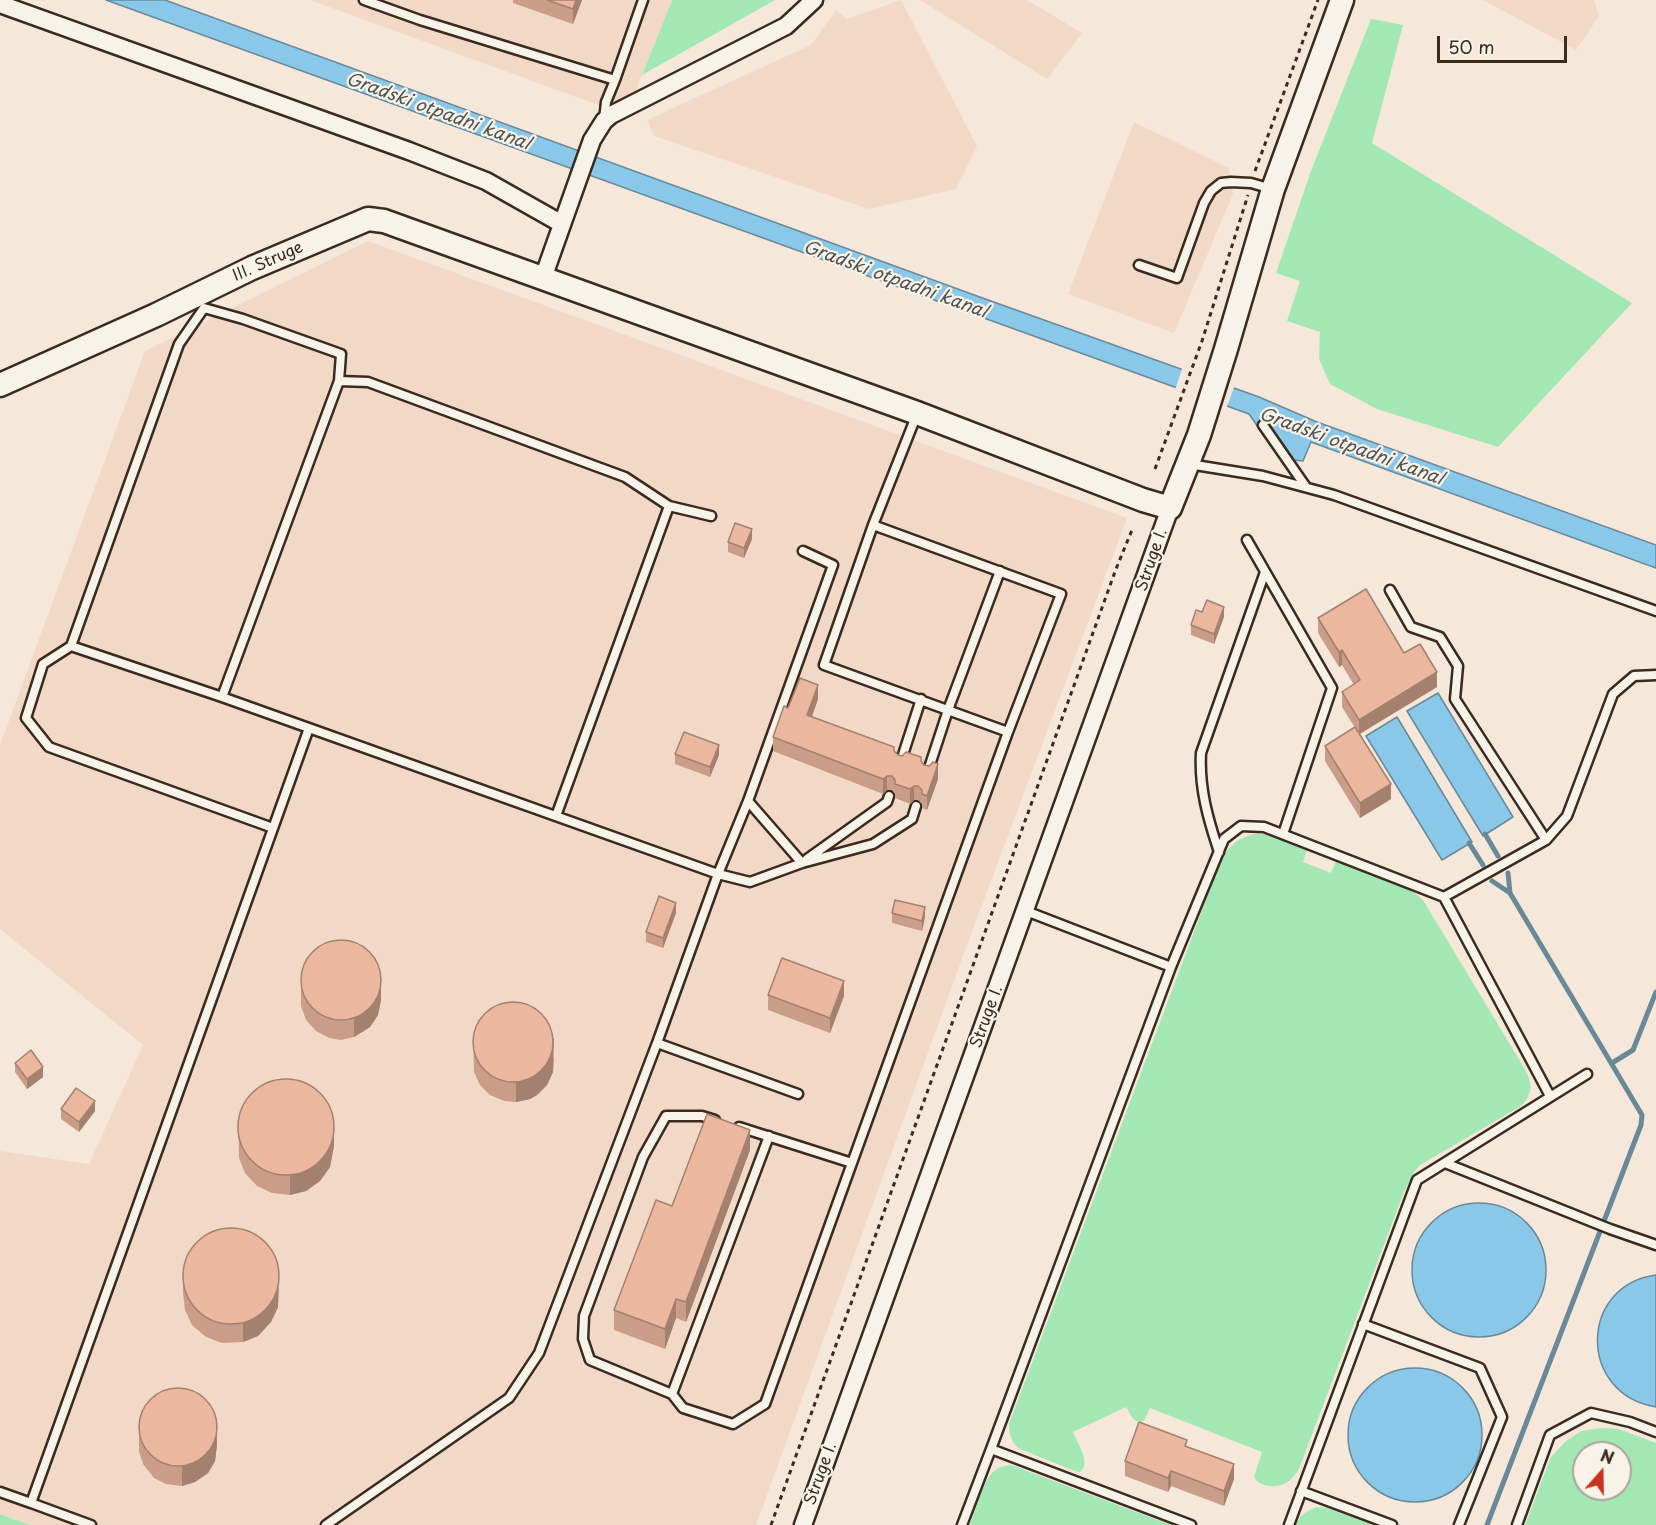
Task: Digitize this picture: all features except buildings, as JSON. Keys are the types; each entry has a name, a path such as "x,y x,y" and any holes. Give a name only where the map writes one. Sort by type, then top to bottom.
{"street":[{"path":"543,278 592,140 604,121 786,26 814,0"},
{"path":"1170,508 1199,435 1273,189 1341,0"},
{"path":"0,4 410,151 486,182 562,225"},
{"name":"III. Struge","path":"0,385 156,315 252,268 368,219 384,220 1170,508"},
{"name":"Struge I.","path":"803,1525 1170,508"}],"lane":[{"path":"364,0 420,20 615,80"},
{"path":"604,121 606,102 643,0"},
{"path":"1139,265 1177,278 1204,203 1211,191 1221,183 1251,183 1273,189"},
{"path":"222,697 339,381 341,354 243,319 204,308 179,344 71,646 43,664 26,718 49,747 273,828"},
{"path":"339,381 368,382 625,477 669,506 711,516"},
{"path":"917,414 873,525 824,664 1008,732"},
{"path":"1263,425 1306,488"},
{"path":"1188,464 1263,476 1334,495 1656,611"},
{"path":"556,816 669,506"},
{"path":"724,1123 702,1116 666,1116 643,1157 584,1316 583,1339 590,1360 672,1394 683,1408 733,1424 765,1404 1060,594 873,525"},
{"path":"1247,540 1332,688 1283,834"},
{"path":"326,1525 509,1398 539,1353 657,1043 718,874 748,801 833,565 803,551"},
{"path":"927,774 948,710 1000,571"},
{"path":"1219,852 1208,820 1200,775 1201,753 1265,573"},
{"path":"1390,590 1411,627 1440,637 1458,666 1455,699 1546,840"},
{"path":"71,646 222,697 718,874 750,882 802,863 873,844 912,819 916,806"},
{"path":"1444,897 1546,840 1567,816 1613,694 1634,676 1656,675"},
{"path":"900,764 921,699"},
{"path":"31,1503 309,728"},
{"path":"802,863 887,802 889,796"},
{"path":"748,801 802,863"},
{"path":"962,1525 1171,967 1224,838 1241,826 1264,826 1444,897 1550,1096"},
{"path":"1026,911 1171,967"},
{"path":"657,1043 798,1094"},
{"path":"1288,1525 1417,1180 1587,1074"},
{"path":"735,1126 852,1163"},
{"path":"672,1394 769,1136"},
{"path":"1445,1163 1656,1245"},
{"path":"1363,1324 1480,1368 1502,1417 1459,1525"},
{"path":"1517,1525 1550,1435 1591,1413 1630,1422 1656,1432"},
{"path":"991,1449 1191,1525"},
{"path":"1301,1491 1392,1525"},
{"path":"0,1492 91,1525"}],"path":[{"path":"1255,171 1318,0"},
{"path":"1155,470 1202,340 1248,195"},
{"path":"771,1525 1132,530"}],"shaded area":[{"path":"310,0 672,0 626,115"},
{"path":"901,0 977,146 956,189 869,209 654,136 647,120 811,45 836,10 847,19"},
{"path":"920,0 1027,0 1082,33 1047,79"},
{"path":"1483,0 1594,0 1599,16 1576,50"},
{"path":"1134,122 1229,168 1233,194 1174,333 1068,294"},
{"path":"368,241 1127,518 970,937 756,1525 30,1525 0,1514 0,1151 89,1164 143,1045 0,929 0,745 145,351"}],"green space":[{"path":"672,0 775,0 642,75"},
{"path":"1371,19 1403,25 1372,143 1632,303 1498,447 1377,409 1330,384 1319,359 1320,332 1287,321 1300,281 1276,273 1311,171"},
{"path":"1254,834 1264,834 1307,850 1303,862 1331,873 1336,861 1394,882 1423,900 1524,1067 1529,1078 1529,1095 1521,1106 1420,1165 1414,1172 1404,1192 1299,1469 1289,1481 1285,1484 1270,1486 1257,1481 1254,1477 1262,1452 1150,1408 1144,1421 1135,1420 1126,1407 1073,1432 1085,1464 1080,1472 1072,1470 1018,1448 1011,1437 1009,1424 1221,860 1234,843"},
{"path":"1601,1428 1619,1429 1656,1443 1656,1525 1525,1525 1551,1457 1566,1441 1581,1431"},
{"path":"1011,1465 1171,1525 970,1525 989,1477 997,1469"},
{"path":"1317,1507 1327,1508 1373,1525 1296,1525 1304,1513"},
{"path":"0,1514 30,1525 0,1525"}],"water":[{"name":"Gradski otpadni kanal","path":"106,0 165,0 1259,397 1317,422 1656,545 1656,568 1311,442 1303,461 1293,460 1268,423 1258,427 1249,414"},
{"path":"1438,693 1513,817 1483,836 1407,711"},
{"path":"1397,717 1472,842 1442,860 1366,736"},
{"path":"1479,1203 1504,1208 1526,1223 1541,1245 1546,1270 1541,1295 1526,1317 1504,1332 1479,1337 1454,1332 1432,1317 1417,1295 1412,1270 1417,1245 1432,1223 1454,1208"},
{"path":"1656,1275 1656,1407 1630,1398 1612,1382 1601,1362 1598,1340 1601,1318 1612,1298 1631,1283"},
{"path":"1415,1368 1441,1373 1462,1388 1477,1409 1482,1435 1477,1461 1462,1482 1441,1497 1415,1502 1389,1497 1368,1482 1353,1461 1348,1435 1353,1409 1368,1388 1389,1373"}],"pier":[{"path":"1183,366 1235,385 1226,409 1175,390"}],"waterway":[{"path":"1485,834 1498,856"},
{"path":"1469,843 1483,865"},
{"path":"1487,1525 1641,1125 1642,1115 1510,893 1508,873"},
{"path":"1492,881 1510,893"},
{"path":"1612,1063 1633,1050 1656,992"}]}
